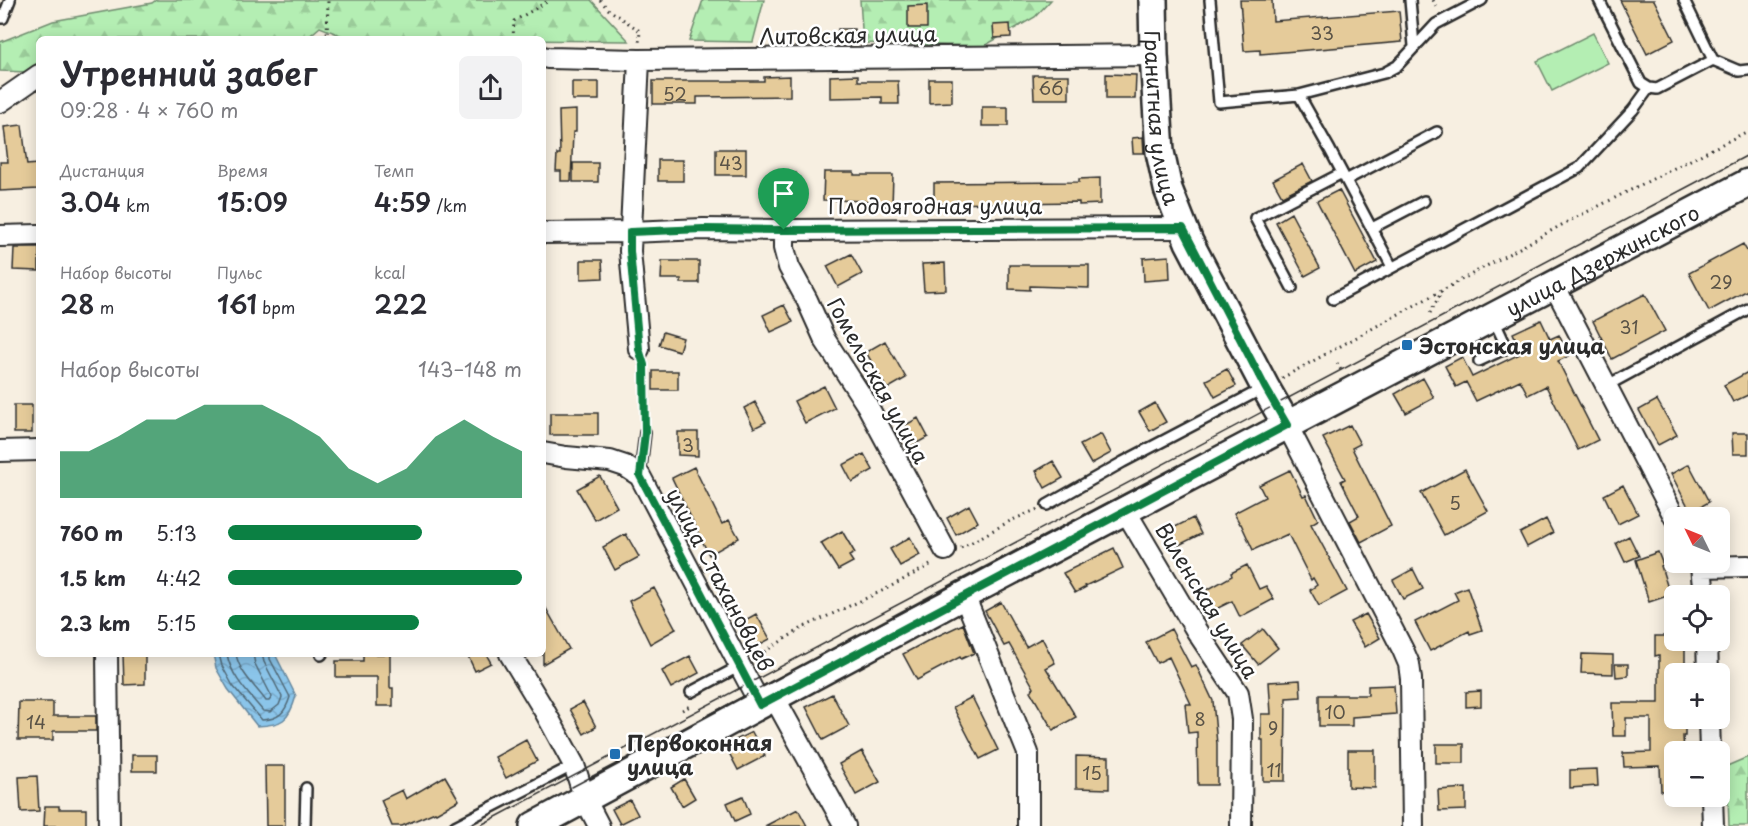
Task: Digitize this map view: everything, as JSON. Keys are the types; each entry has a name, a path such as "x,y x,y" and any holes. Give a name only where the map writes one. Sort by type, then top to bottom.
{"main road":[{"name":"Гранитная улица","path":"1153,0 1160,152 1168,189 1183,228 1287,425"},
{"name":"улица Дзержинского","path":"534,826 1125,510 1745,187"}],"street":[{"name":"Литовская улица","path":"546,58 639,60 1154,55"},
{"path":"639,60 630,232 639,349"},
{"path":"0,102 36,77"},
{"name":"Плодоягодная улица","path":"546,233 703,229 1183,228"},
{"name":"Гомельская улица","path":"784,230 784,248 789,267 825,340 867,405 948,553"},
{"path":"0,236 36,235"},
{"path":"1554,285 1669,507"},
{"path":"1287,425 1409,664 1413,826"},
{"path":"0,451 36,450"},
{"path":"546,454 610,461 626,466 640,476"},
{"name":"улица Стахановцев","path":"640,476 740,666 767,701 845,826"},
{"name":"Виленская улица","path":"1125,510 1196,630 1238,693 1242,719 1241,826"},
{"path":"1730,566 1748,566"},
{"path":"964,595 1028,753 1028,826"},
{"path":"107,657 109,826"},
{"path":"512,657 574,765 585,799 599,826"},
{"path":"1712,807 1713,826"}],"lane":[{"path":"0,18 3,18 10,0"},
{"path":"1210,0 1219,102 1299,95 1384,73 1397,66 1436,24 1482,0"},
{"path":"1410,0 1414,46"},
{"path":"1599,0 1641,83 1649,88 1657,89 1713,60"},
{"path":"1684,0 1713,60 1739,71 1748,70"},
{"path":"1333,299 1579,168 1633,110 1649,88"},
{"path":"1299,95 1392,267"},
{"path":"1292,288 1255,218 1437,132"},
{"path":"1372,228 1424,201"},
{"path":"1606,386 1748,309"},
{"path":"1479,361 1507,348 1493,318"},
{"path":"1047,506 1123,462 1265,387"},
{"path":"640,476 645,433"},
{"path":"691,692 740,666"},
{"path":"456,826 574,765"},
{"path":"305,826 306,788"}],"path":[{"path":"327,36 328,0"},
{"path":"513,36 514,21 550,0"},
{"path":"600,0 608,9 640,32 639,60"},
{"path":"1433,0 1437,8 1445,4"},
{"path":"1265,387 1567,222 1748,131"},
{"path":"1430,313 1443,290"},
{"path":"639,349 644,365 645,433"},
{"path":"740,666 804,627 884,590 1010,520 1047,506"}],"green space":[{"path":"156,0 591,0 629,41 546,40 546,36 342,36 320,27 310,36 36,36 36,69 27,72 0,71 0,42 53,21 152,3"},
{"path":"703,0 764,0 753,42 689,41"},
{"path":"860,0 1051,0 1035,17 984,46 863,43"},
{"path":"1593,33 1608,63 1552,91 1537,61"},
{"path":"1748,757 1748,826 1729,826 1730,765"}],"water":[{"path":"214,657 276,657 296,696 287,716 278,723 257,726 228,689 216,668"}],"building":[{"path":"1240,0 1272,0 1273,21 1399,11 1402,42 1260,54 1260,50 1244,51"},
{"path":"1620,0 1654,0 1674,40 1647,54"},
{"path":"927,5 927,28 908,28 908,6"},
{"path":"1010,24 1011,37 994,38 993,25"},
{"path":"838,29 854,29 854,42 838,43"},
{"path":"1106,74 1136,75 1135,99 1106,99"},
{"path":"858,75 858,81 898,81 899,104 882,104 882,97 830,98 830,76"},
{"path":"1033,75 1069,75 1069,99 1034,99"},
{"path":"790,76 790,96 697,97 697,104 653,104 653,81 764,81 764,77"},
{"path":"929,79 952,79 952,102 929,103"},
{"path":"572,82 599,82 599,100 572,100"},
{"path":"982,107 1008,107 1008,126 982,126"},
{"path":"576,110 571,181 561,181 561,171 556,171 557,154 560,154 559,111"},
{"path":"22,125 27,165 36,164 36,189 0,191 0,162 8,162 4,127"},
{"path":"1143,137 1144,153 1133,153 1132,138"},
{"path":"716,149 746,149 746,175 716,175"},
{"path":"658,160 683,160 683,181 658,181"},
{"path":"573,163 598,163 598,182 573,182"},
{"path":"1303,164 1312,181 1282,196 1273,180"},
{"path":"824,172 893,175 892,206 878,206 878,201 823,200"},
{"path":"796,173 797,201 769,202 768,175"},
{"path":"1100,178 1100,204 1079,205 1079,202 934,204 934,183 1079,182 1079,179"},
{"path":"1339,190 1377,262 1355,274 1317,201"},
{"path":"1291,213 1320,268 1305,276 1276,222"},
{"path":"1743,244 1748,253 1748,290 1709,311 1689,273"},
{"path":"14,248 36,248 36,271 13,270"},
{"path":"851,254 862,274 838,287 827,266"},
{"path":"1169,256 1170,279 1144,281 1143,258"},
{"path":"581,260 602,260 603,278 581,279"},
{"path":"662,261 699,261 699,283 681,283 681,279 661,279"},
{"path":"945,263 946,290 924,291 922,264"},
{"path":"1009,265 1089,265 1089,288 1030,286 1030,290 1009,289"},
{"path":"1645,294 1665,331 1612,359 1593,321"},
{"path":"784,305 793,322 771,332 763,315"},
{"path":"1541,320 1550,339 1559,335 1569,356 1558,361 1598,440 1578,450 1546,386 1528,395 1520,380 1476,401 1466,382 1456,387 1445,366 1462,357 1472,377 1522,353 1513,333"},
{"path":"663,332 683,338 679,351 659,345"},
{"path":"885,341 906,378 887,389 866,352"},
{"path":"1227,369 1236,386 1215,397 1206,380"},
{"path":"653,371 678,371 678,390 653,390"},
{"path":"1748,372 1748,395 1733,402 1724,385"},
{"path":"1423,378 1434,398 1406,413 1395,394"},
{"path":"824,386 835,408 805,423 794,401"},
{"path":"1657,400 1677,435 1658,445 1639,410"},
{"path":"755,402 766,422 754,428 744,408"},
{"path":"1155,403 1166,422 1150,431 1139,412"},
{"path":"14,405 32,405 32,433 14,433"},
{"path":"550,413 598,413 598,435 550,435"},
{"path":"918,418 928,437 906,449 895,431"},
{"path":"1350,425 1360,444 1352,448 1391,526 1361,542 1350,521 1359,516 1341,481 1345,479 1323,438"},
{"path":"678,432 698,432 698,456 678,455"},
{"path":"1732,433 1748,433 1748,454 1733,454"},
{"path":"1101,434 1111,453 1091,464 1080,445"},
{"path":"864,454 873,470 852,482 843,465"},
{"path":"1053,461 1063,478 1045,488 1036,471"},
{"path":"1689,464 1709,502 1700,507 1688,507 1671,474"},
{"path":"694,467 722,524 729,520 739,538 709,555 672,478"},
{"path":"1465,469 1488,511 1444,535 1421,493"},
{"path":"1290,470 1318,520 1311,524 1347,591 1319,606 1310,590 1317,585 1313,578 1311,580 1288,534 1253,550 1234,513 1265,497 1259,485"},
{"path":"600,476 617,507 595,520 577,489"},
{"path":"1623,485 1638,514 1618,524 1604,495"},
{"path":"969,505 978,522 956,535 947,518"},
{"path":"1193,518 1201,534 1175,547 1167,531"},
{"path":"1546,519 1553,533 1527,547 1520,533"},
{"path":"842,531 855,553 849,556 853,562 838,570 821,543"},
{"path":"626,534 639,557 615,570 603,547"},
{"path":"1629,536 1639,556 1625,562 1616,543"},
{"path":"910,537 920,555 900,566 890,549"},
{"path":"1114,548 1123,568 1075,593 1063,573"},
{"path":"1658,552 1667,585 1664,585 1664,597 1649,602 1636,560"},
{"path":"1247,565 1259,589 1266,586 1274,599 1240,617 1232,601 1208,613 1198,595"},
{"path":"1413,569 1423,589 1403,599 1393,580"},
{"path":"1467,587 1482,630 1470,634 1469,631 1430,651 1415,622 1458,600 1454,592"},
{"path":"654,588 676,629 650,644 629,601"},
{"path":"1001,602 1026,647 1042,638 1055,663 1046,668 1076,717 1053,730 1030,691 1034,688 1009,644 1004,646 985,611"},
{"path":"546,608 569,649 543,664 543,657 546,657"},
{"path":"756,614 770,639 753,648 740,623"},
{"path":"1366,614 1380,638 1365,647 1350,622"},
{"path":"963,624 974,653 961,659 960,657 917,680 903,654"},
{"path":"1171,629 1191,667 1196,665 1213,701 1217,744 1217,785 1198,785 1197,732 1188,733 1185,704 1191,704 1169,657 1157,663 1146,642"},
{"path":"1263,629 1278,648 1258,664 1242,645"},
{"path":"1655,636 1664,636 1664,651 1685,651 1685,663 1664,663 1664,729 1685,729 1685,736 1683,736 1683,741 1664,741 1664,791 1661,791 1660,766 1624,767 1623,753 1651,752 1651,718 1626,718 1626,736 1613,736 1612,703 1659,703 1659,655 1655,656"},
{"path":"1582,654 1613,655 1613,674 1581,673"},
{"path":"690,656 699,673 671,688 662,671"},
{"path":"123,657 145,657 145,684 124,685"},
{"path":"363,657 390,657 390,688 393,688 393,706 377,706 377,677 336,677 336,661 363,661"},
{"path":"468,657 488,657 491,663 475,671"},
{"path":"1615,664 1628,664 1628,676 1616,677"},
{"path":"1300,680 1301,697 1286,698 1285,781 1263,781 1261,714 1271,714 1269,682"},
{"path":"1394,685 1396,714 1352,717 1352,726 1319,726 1319,695 1368,695 1368,686"},
{"path":"1481,691 1481,706 1466,707 1466,692"},
{"path":"832,694 849,726 823,740 806,707"},
{"path":"972,697 998,750 980,759 953,707"},
{"path":"19,702 53,702 53,716 96,716 96,731 53,731 53,740 18,740"},
{"path":"583,702 596,727 584,734 570,709"},
{"path":"752,732 765,756 738,770 725,745"},
{"path":"526,740 537,761 506,778 495,757"},
{"path":"1436,744 1464,744 1464,763 1436,763"},
{"path":"1348,750 1375,750 1375,788 1348,787"},
{"path":"862,751 880,782 856,795 839,764"},
{"path":"132,755 157,755 157,771 132,771"},
{"path":"1076,756 1109,757 1109,789 1076,788"},
{"path":"265,766 285,766 285,826 266,826"},
{"path":"1597,769 1598,786 1570,788 1570,770"},
{"path":"37,776 39,811 21,812 19,777"},
{"path":"445,776 459,800 436,813 402,826 392,826 381,800 402,790 406,799"},
{"path":"684,779 695,798 682,806 671,787"},
{"path":"1466,788 1466,810 1439,811 1438,790"},
{"path":"743,796 750,814 735,821 727,803"},
{"path":"630,800 638,815 620,824 612,809"},
{"path":"45,806 59,806 59,809 86,809 86,826 44,826"},
{"path":"798,809 807,826 765,826"}],"tram line":[{"path":"479,826 1748,155"},
{"path":"572,787 1177,467"}],"place":[{"name":"Эстонская улица","path":"1407,345"},
{"name":"Первоконная улица","path":"615,754"}],"route":[{"path":"1183,228 1287,425 760,705 640,476 645,433 644,365 639,349 630,232 703,229 784,230 1183,228"}]}
